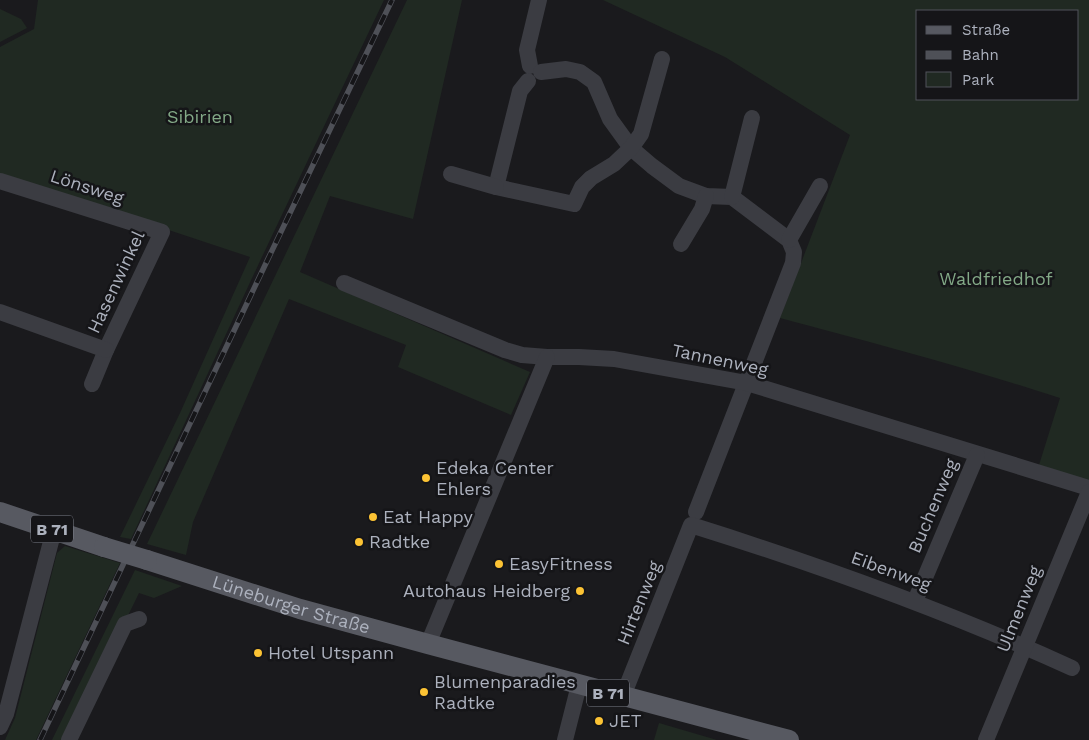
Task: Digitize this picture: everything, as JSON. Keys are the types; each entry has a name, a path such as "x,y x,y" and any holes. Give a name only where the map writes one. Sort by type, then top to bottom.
{"main road":[{"name":"Lüneburger Straße","path":"0,512 104,547 300,608 579,685 789,740"}],"street":[{"path":"533,73 527,50 539,0"},
{"path":"451,174 496,187 574,204 582,187 591,178 614,164 631,148 641,134 662,59"},
{"path":"496,187 520,91 533,73 566,69 580,72 594,82 610,119 631,148 652,166 679,186 706,196 732,197 790,240 820,186"},
{"path":"732,197 752,118"},
{"name":"Lönsweg","path":"0,180 162,232"},
{"path":"681,244 702,209 706,196"},
{"name":"Hasenwinkel","path":"92,384 106,350 162,232"},
{"name":"Hirtenweg","path":"623,696 794,263 794,252 790,240"},
{"name":"Tannenweg","path":"344,283 505,350 522,355 614,359 747,383 1089,488"},
{"name":"Hasenwinkel","path":"0,312 106,350"},
{"path":"428,644 547,357"},
{"name":"Buchenweg","path":"915,601 977,455"},
{"name":"Ulmenweg","path":"986,740 1089,492"},
{"name":"Eibenweg","path":"693,518 780,553 915,601 1025,646 1072,668"},
{"path":"0,727 6,714 54,530"},
{"path":"69,740 125,624 139,619"},
{"path":"565,740 579,685"}],"green space":[{"name":"Sibirien","path":"38,0 384,0 131,539 120,537 180,413 250,257 0,174 0,47 34,29"},
{"path":"407,0 462,0 413,219 330,196 300,272 530,372 511,415 398,367 406,345 289,299 193,522 186,555 147,544"},
{"name":"Waldfriedhof","path":"603,0 1089,0 1089,481 1039,465 1060,398 886,346 780,318 850,135 725,57"},
{"path":"0,9 21,19 27,28 0,42"},
{"path":"65,546 120,563 36,740 5,740 15,718 57,553"},
{"path":"135,570 182,586 154,598 139,593 67,740 52,740"},
{"path":"659,723 717,740 654,740"}],"railway":[{"path":"40,740 392,0"}],"place":[{"name":"Edeka Center Ehlers","path":"426,478"},
{"name":"Eat Happy","path":"373,517"},
{"name":"Radtke","path":"359,542"},
{"name":"EasyFitness","path":"499,564"},
{"name":"Autohaus Heidberg","path":"580,591"},
{"name":"Hotel Utspann","path":"258,653"},
{"name":"Blumenparadies Radtke","path":"424,692"},
{"name":"JET","path":"599,721"}]}
